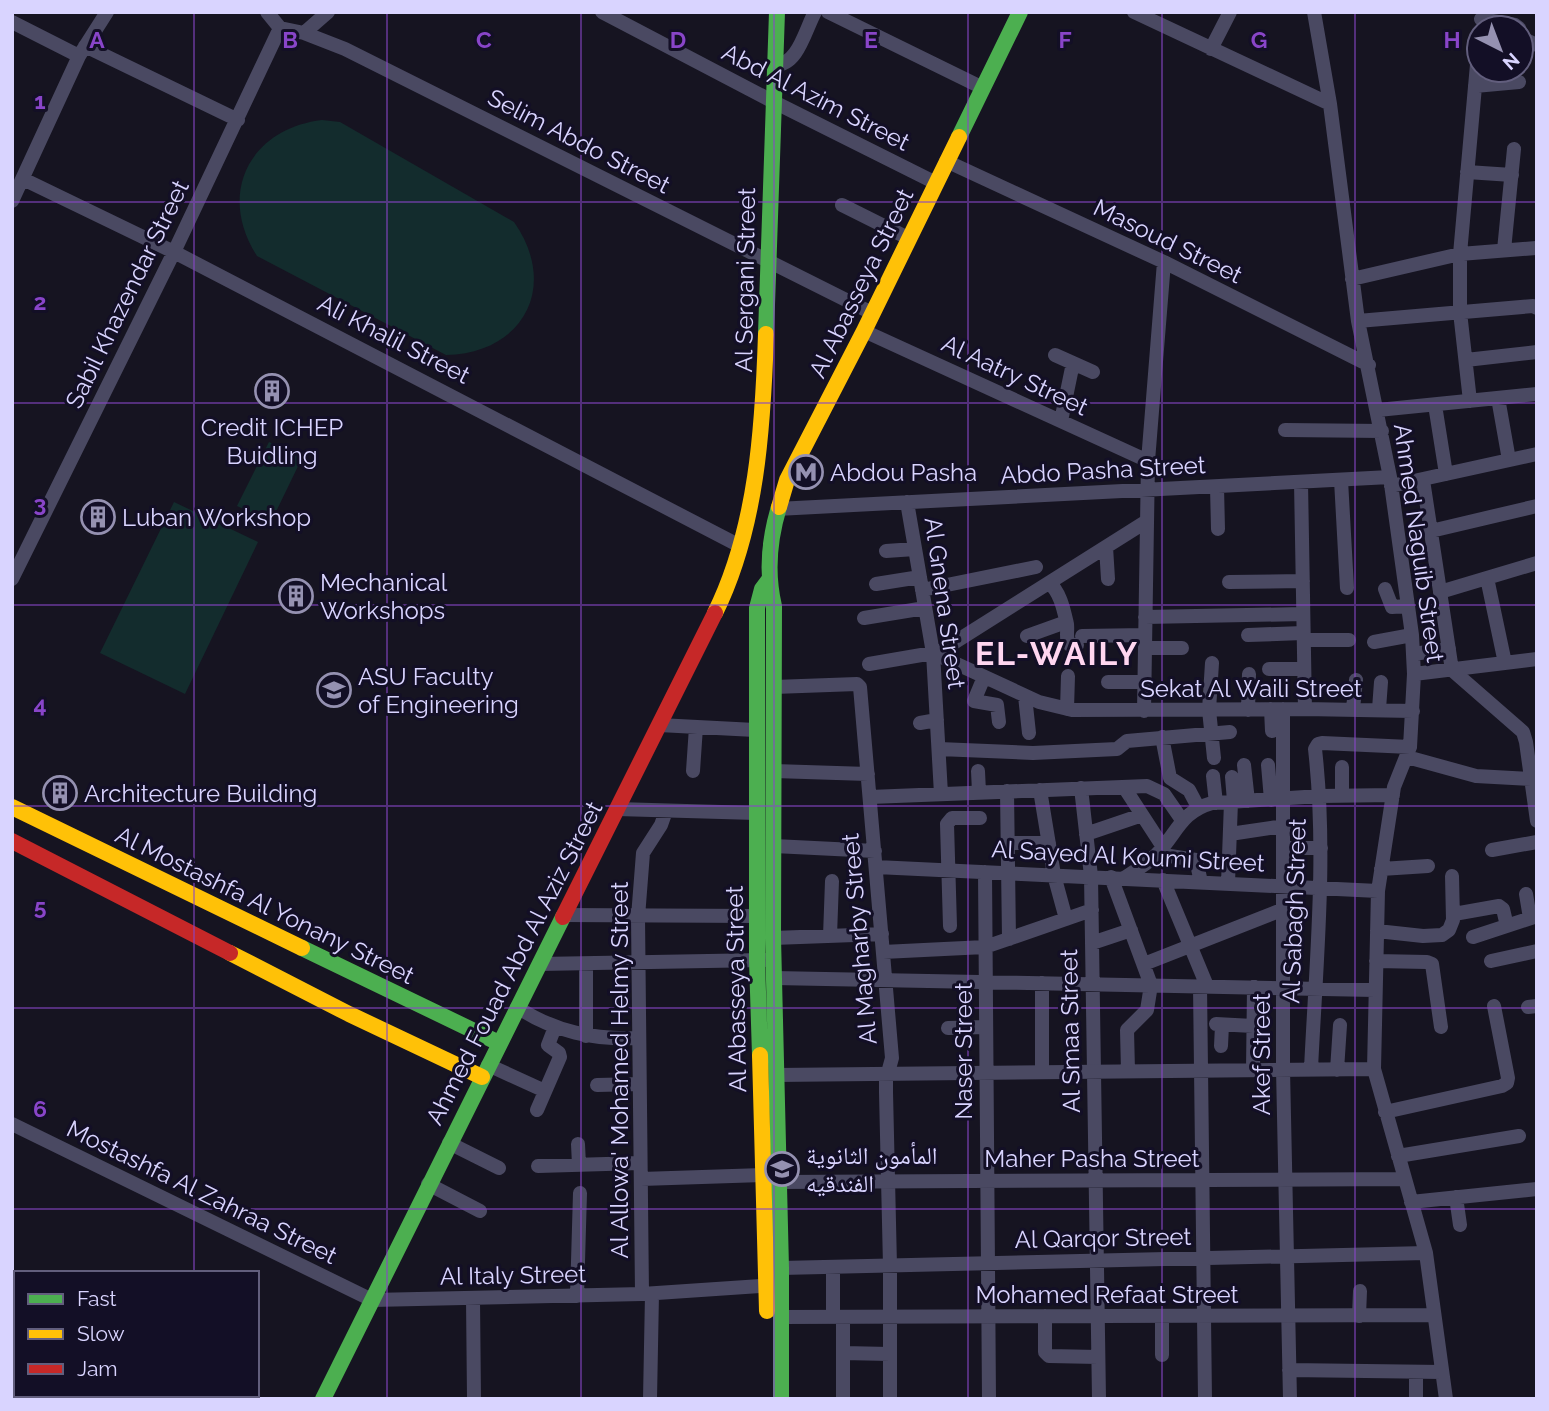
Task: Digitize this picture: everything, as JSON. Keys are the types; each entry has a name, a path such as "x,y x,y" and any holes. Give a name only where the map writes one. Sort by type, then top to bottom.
{"main road":[{"name":"Al Sergani Street","path":"740,546 749,507 765,389 772,101 777,12"},
{"name":"Al Abasseya Street","path":"767,1399 776,1280 779,1182 773,938 774,606 768,581 776,514 787,480 864,331 1020,12"},
{"path":"749,507 750,516 756,522 765,524 776,514"},
{"name":"Ahmed Fouad Abd Al Aziz Street","path":"323,1399 721,600 740,546"},
{"name":"Al Abasseya Street","path":"768,581 757,608 756,916 763,1175 781,1317 781,1399"},
{"name":"Al Mostashfa Al Yonany Street","path":"12,807 358,997 485,1071"},
{"name":"Al Mostashfa Al Yonany Street","path":"12,841 358,997 499,1043"}],"street":[{"path":"12,201 82,51 107,12"},
{"path":"267,12 280,28"},
{"path":"304,33 328,12"},
{"name":"Abd Al Azim Street","path":"602,12 936,183"},
{"path":"774,65 784,65 793,58 815,12"},
{"path":"828,12 981,87"},
{"path":"1134,12 1330,104"},
{"path":"1211,49 1230,12"},
{"name":"Ahmed Naguib Street","path":"1314,12 1330,104 1352,278 1390,482 1415,674 1408,752 1396,780 1378,891 1374,1069 1426,1253 1446,1399"},
{"path":"12,22 238,120"},
{"name":"Selim Abdo Street","path":"280,28 304,33 345,49 872,313"},
{"name":"Sabil Khazendar Street","path":"12,579 238,120 280,28"},
{"path":"1471,401 1460,312 1460,254 1475,86 1497,84"},
{"path":"1504,250 1514,149"},
{"name":"Masoud Street","path":"946,161 1164,262 1369,365"},
{"path":"1467,172 1512,176"},
{"name":"Ali Khalil Street","path":"23,179 174,251 740,546"},
{"path":"842,205 908,238"},
{"path":"1352,278 1460,254 1536,247"},
{"path":"1144,711 1148,461 1164,262"},
{"path":"1359,321 1533,306 1537,308"},
{"name":"Al Aatry Street","path":"864,331 1148,461"},
{"path":"1466,360 1537,352"},
{"path":"1055,355 1093,372"},
{"path":"1061,421 1073,363"},
{"path":"1378,410 1537,394"},
{"path":"1498,398 1509,460"},
{"path":"1435,405 1446,474"},
{"path":"1285,430 1382,431"},
{"name":"Abdo Pasha Street","path":"776,514 907,502 1341,480 1423,480 1537,454"},
{"path":"1341,480 1348,588"},
{"path":"1423,480 1452,670 1532,742 1531,779 1537,821"},
{"path":"1301,482 1305,709"},
{"path":"1217,487 1218,529"},
{"name":"Al Gnena Street","path":"907,502 934,654 940,794"},
{"path":"1431,531 1537,506"},
{"path":"869,664 934,654 1147,521"},
{"path":"1106,547 1108,579"},
{"path":"886,551 915,549"},
{"path":"1440,592 1537,563"},
{"path":"876,584 921,583 1036,567"},
{"path":"1487,578 1505,663"},
{"path":"1229,582 1303,581"},
{"path":"1049,583 1055,588 1066,622 1067,642 1070,645 1079,640 1145,642 1182,648"},
{"path":"1385,590 1392,607 1408,606"},
{"path":"864,618 925,608"},
{"path":"1145,617 1303,614"},
{"path":"1027,636 1066,622"},
{"path":"1248,635 1349,640"},
{"path":"1374,642 1412,635"},
{"path":"1413,654 1449,649"},
{"name":"Sekat Al Waili Street","path":"934,654 1025,696 1067,709 1413,711"},
{"path":"1415,674 1537,659"},
{"path":"1212,663 1209,710 1214,758"},
{"path":"1269,669 1304,669"},
{"path":"1248,710 1249,674"},
{"path":"1067,709 1068,676"},
{"path":"984,677 974,707 998,706 999,722"},
{"path":"1353,709 1356,680"},
{"path":"1108,682 1144,682"},
{"path":"1379,709 1381,682"},
{"name":"Al Magharby Street","path":"774,687 859,685 892,1058 886,1092 890,1399"},
{"path":"1025,696 1029,733"},
{"path":"1272,731 1277,709"},
{"name":"Akef Street","path":"1277,709 1278,799 1284,826 1283,1069 1290,1399"},
{"path":"920,723 937,720"},
{"path":"659,725 755,730"},
{"path":"693,771 696,727"},
{"path":"939,749 1033,753 1117,749 1127,741 1230,732"},
{"path":"1162,737 1171,780 1189,790 1198,807"},
{"name":"Al Sabagh Street","path":"1311,1069 1321,848 1320,796 1315,749 1318,744 1408,752"},
{"path":"1408,752 1476,776 1531,779"},
{"path":"1228,883 1230,834 1244,765"},
{"path":"1268,765 1278,799"},
{"path":"1342,767 1342,795"},
{"path":"774,771 868,774"},
{"path":"978,771 979,792"},
{"path":"1213,776 1216,803"},
{"path":"1232,777 1238,801"},
{"path":"1124,786 1160,850 1195,859 1199,863 1201,882"},
{"path":"870,797 1147,786 1159,790 1182,820"},
{"name":"Al Smaa Street","path":"1081,788 1091,876 1099,1399"},
{"path":"1041,790 1054,875 1066,919"},
{"path":"1007,791 1009,939"},
{"path":"1128,1071 1127,1030 1147,1010 1151,985 1115,875 1160,850 1182,820 1198,807 1238,801 1393,795"},
{"path":"617,809 756,813"},
{"name":"Al Allowa' Mohamed Helmy Street","path":"650,1399 640,1164 638,917 643,853 657,832 666,811"},
{"path":"1086,834 1142,816"},
{"path":"950,926 948,822 952,818 980,818"},
{"path":"1230,834 1284,826"},
{"path":"1007,842 1049,843"},
{"path":"1492,850 1537,842"},
{"path":"774,846 875,851"},
{"path":"1284,848 1321,848"},
{"path":"1381,869 1428,866"},
{"name":"Al Sayed Al Koumi Street","path":"876,867 1115,875 1378,891"},
{"name":"Naser Street","path":"985,872 989,1399"},
{"path":"1377,931 1423,936 1442,935 1449,930 1454,914 1452,876"},
{"path":"1163,880 1203,986 1201,1070 1205,1399"},
{"path":"830,936 832,881"},
{"path":"1473,937 1533,917 1526,894"},
{"path":"1454,914 1499,906 1503,909 1507,926"},
{"path":"1144,964 1284,909"},
{"path":"883,952 985,947 1092,910"},
{"path":"563,915 756,916"},
{"path":"1092,943 1131,930"},
{"path":"773,938 882,934"},
{"path":"1491,961 1537,951"},
{"path":"539,964 774,959"},
{"path":"1376,961 1432,964 1441,1027"},
{"path":"586,965 586,1036"},
{"path":"774,978 1375,990"},
{"path":"1042,983 1042,1072"},
{"path":"1253,1070 1254,987"},
{"path":"1385,1112 1507,1083 1494,1006"},
{"path":"517,1007 555,1027 586,1036 639,1038"},
{"path":"1221,1046 1219,1024 1253,1026"},
{"path":"1337,1070 1340,1025"},
{"path":"537,1110 560,1057 559,1053 548,1045 555,1027"},
{"path":"948,1028 986,1027"},
{"path":"776,1074 1374,1069"},
{"path":"485,1071 545,1091"},
{"path":"597,1085 639,1084"},
{"name":"Mostashfa Al Zahraa Street","path":"12,1124 372,1300"},
{"path":"1398,1156 1519,1136"},
{"path":"449,1143 499,1168"},
{"path":"578,1144 579,1165"},
{"path":"538,1166 640,1164"},
{"path":"641,1179 763,1175"},
{"name":"Maher Pasha Street","path":"779,1182 1405,1179"},
{"path":"428,1184 480,1211"},
{"path":"1411,1202 1537,1189"},
{"path":"577,1296 580,1193"},
{"path":"1457,1197 1460,1225"},
{"name":"Al Qarqor Street","path":"776,1280 832,1267 1426,1253"},
{"path":"832,1267 843,1353 843,1399"},
{"name":"Al Italy Street","path":"372,1300 647,1294 776,1280"},
{"path":"1359,1316 1360,1291"},
{"path":"473,1299 474,1399"},
{"name":"Mohamed Refaat Street","path":"781,1317 1433,1315"},
{"path":"1045,1316 1045,1352 1049,1356 1098,1357"},
{"path":"1162,1316 1162,1355"},
{"path":"843,1353 890,1354"},
{"path":"1289,1370 1442,1372"},
{"path":"1416,1372 1416,1399"}],"green space":[{"path":"322,120 340,122 514,222 527,246 533,270 533,292 526,312 514,329 496,342 473,351 446,355 257,256 245,233 240,210 241,188 247,168 259,151 275,136 297,126"},
{"path":"269,442 302,458 271,522 237,506"},
{"path":"174,502 258,542 185,694 100,653"}],"traffic: fast":[{"path":"766,334 777,12"},
{"path":"959,137 1020,12"},
{"path":"779,507 769,568 774,606 773,938 781,1268 781,1399"},
{"path":"760,1055 757,960 757,608 762,589 768,581"},
{"path":"323,1399 563,917"},
{"path":"302,948 499,1043"}],"traffic: slow":[{"path":"779,507 787,480 959,137"},
{"path":"715,613 729,580 749,512 760,441 766,334"},
{"path":"12,807 302,948"},
{"path":"230,953 349,1014 482,1077"},
{"path":"760,1055 767,1311"}],"traffic: jam":[{"path":"563,917 715,613"},
{"path":"12,841 230,953"}],"place":[{"name":"Credit ICHEP Buidling","path":"272,391"},
{"name":"Abdou Pasha","path":"806,472"},
{"name":"Luban Workshop","path":"98,517"},
{"name":"Mechanical Workshops","path":"296,596"},
{"name":"ASU Faculty of Engineering","path":"334,690"},
{"name":"Architecture Building","path":"60,793"},
{"name":"المأمون الثانوية الفندقيه","path":"782,1169"}],"district":[{"name":"EL-WAILY","path":"1057,653"}]}
